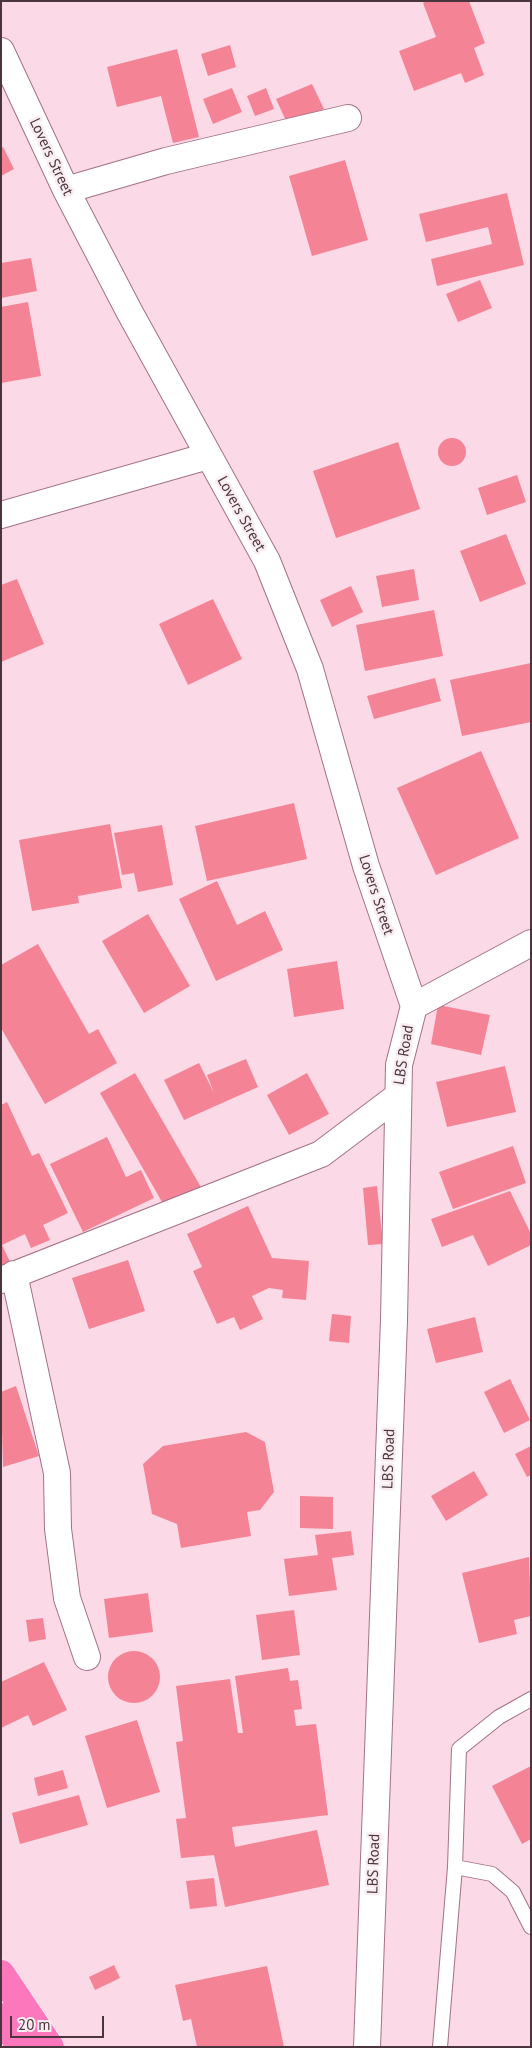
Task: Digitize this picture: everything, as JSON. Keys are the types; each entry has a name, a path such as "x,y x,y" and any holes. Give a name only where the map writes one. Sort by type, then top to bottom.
{"highway":[{"path":"1,1974 50,2047"},
{"path":"1,2016 21,2047"}],"street":[{"name":"Lovers Street","path":"1,51 66,190 208,456 268,561 310,669 366,866 414,1006"},
{"path":"66,190 166,161 348,118"},
{"path":"1,515 208,456"},
{"name":"LBS Road","path":"367,2047 394,1320 399,1065 414,1006 531,943"},
{"path":"87,1657 67,1598 58,1529 58,1473 8,1277 321,1154 398,1096"}],"lane":[{"path":"440,2047 455,1867 459,1748 499,1717 531,1700"},
{"path":"455,1867 492,1874 513,1892 531,1927"}],"building":[{"path":"426,1 469,1 485,43 474,48 484,75 465,83 461,73 414,91 399,51 436,37 423,3"},
{"path":"230,45 236,67 208,76 201,54"},
{"path":"177,49 199,137 173,143 161,96 117,107 107,67"},
{"path":"312,84 324,109 288,125 276,99"},
{"path":"232,88 242,112 213,124 203,99"},
{"path":"266,88 274,109 255,116 247,96"},
{"path":"3,147 14,169 1,176 1,148"},
{"path":"345,160 368,240 312,256 289,176"},
{"path":"507,193 524,265 437,286 431,259 492,244 488,227 426,242 419,214"},
{"path":"31,258 37,291 1,298 1,263"},
{"path":"480,280 492,308 458,322 446,294"},
{"path":"28,302 41,376 1,383 1,307"},
{"path":"452,438 462,442 466,452 462,462 452,466 442,462 438,452 442,442"},
{"path":"398,442 420,509 336,538 313,471"},
{"path":"517,475 526,502 487,515 478,488"},
{"path":"506,534 526,584 480,602 460,551"},
{"path":"414,569 419,600 382,607 376,576"},
{"path":"17,579 44,644 1,662 1,585"},
{"path":"351,586 363,612 332,627 320,600"},
{"path":"213,599 242,659 188,685 159,624"},
{"path":"434,610 443,656 365,671 356,625"},
{"path":"531,663 531,722 462,736 450,680"},
{"path":"435,678 441,701 374,719 367,696"},
{"path":"481,751 519,838 436,875 397,788"},
{"path":"294,803 307,859 207,881 195,826"},
{"path":"110,824 122,888 78,896 79,903 32,911 19,840"},
{"path":"162,825 173,885 138,892 134,873 122,875 114,833"},
{"path":"217,881 237,925 265,911 283,950 216,981 179,899"},
{"path":"148,914 190,986 144,1013 102,941"},
{"path":"38,944 89,1034 98,1029 117,1063 45,1104 1,1028 1,965"},
{"path":"337,961 344,1009 294,1017 287,969"},
{"path":"438,1005 490,1015 481,1055 431,1044"},
{"path":"246,1059 258,1087 184,1120 164,1080 199,1063 214,1093 207,1075"},
{"path":"505,1066 516,1112 447,1127 436,1082"},
{"path":"135,1073 202,1189 166,1209 100,1093"},
{"path":"307,1073 329,1114 289,1135 267,1095"},
{"path":"7,1102 32,1156 39,1153 68,1213 43,1225 50,1240 31,1248 25,1234 2,1245 12,1266 1,1271 1,1105"},
{"path":"107,1137 126,1177 141,1170 154,1198 83,1232 50,1164"},
{"path":"513,1146 526,1183 453,1209 439,1172"},
{"path":"377,1186 383,1244 368,1245 363,1188"},
{"path":"510,1191 531,1234 531,1245 488,1266 473,1235 442,1247 431,1219"},
{"path":"248,1206 272,1258 309,1261 306,1300 282,1298 283,1290 269,1288 252,1296 263,1319 240,1330 234,1317 217,1324 193,1271 202,1267 187,1234"},
{"path":"128,1260 145,1311 89,1329 72,1278"},
{"path":"332,1314 351,1316 349,1343 329,1341"},
{"path":"475,1317 483,1352 436,1363 427,1329"},
{"path":"510,1379 530,1420 504,1433 484,1392"},
{"path":"16,1386 39,1456 3,1467 1,1392"},
{"path":"246,1432 265,1442 274,1492 260,1510 247,1512 251,1536 181,1548 177,1524 152,1514 143,1464 163,1446"},
{"path":"531,1446 531,1475 527,1477 515,1454"},
{"path":"474,1471 488,1495 446,1521 431,1496"},
{"path":"300,1496 333,1497 333,1529 300,1528"},
{"path":"351,1531 354,1555 332,1558 337,1590 289,1596 284,1559 318,1555 315,1535"},
{"path":"529,1557 531,1616 514,1620 517,1634 479,1643 462,1573"},
{"path":"148,1593 153,1632 109,1638 104,1599"},
{"path":"294,1610 300,1655 262,1660 256,1615"},
{"path":"43,1618 46,1639 29,1642 26,1620"},
{"path":"129,1651 139,1651 153,1658 160,1672 160,1682 153,1696 139,1703 129,1703 119,1699 112,1692 108,1682 108,1672 112,1662 119,1655"},
{"path":"44,1662 67,1710 33,1726 28,1715 1,1728 1,1682"},
{"path":"288,1668 290,1681 298,1680 302,1709 294,1710 296,1726 316,1724 328,1815 232,1827 235,1847 317,1830 329,1885 225,1907 214,1855 181,1858 176,1819 186,1818 176,1742 183,1741 176,1686 230,1679 238,1733 243,1733 235,1676"},
{"path":"137,1720 160,1792 107,1808 85,1736"},
{"path":"531,1766 531,1839 522,1844 492,1786"},
{"path":"63,1770 68,1788 38,1796 34,1778"},
{"path":"79,1795 88,1825 20,1844 12,1813"},
{"path":"214,1878 217,1906 190,1909 186,1881"},
{"path":"114,1965 120,1978 95,1990 89,1977"},
{"path":"267,1966 284,2047 197,2047 191,2019 183,2021 175,1985"}]}
